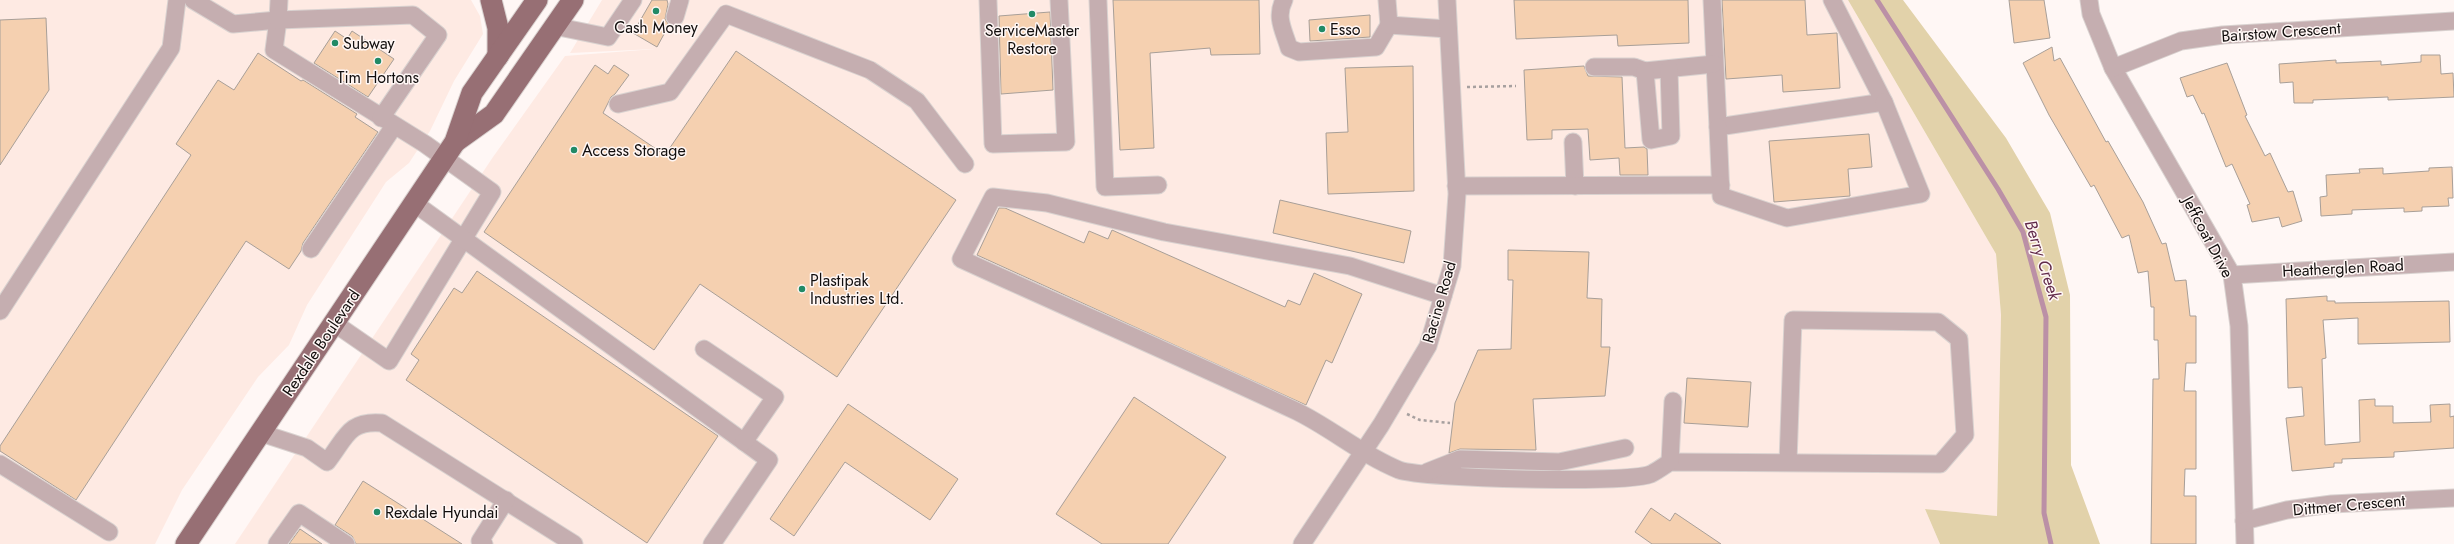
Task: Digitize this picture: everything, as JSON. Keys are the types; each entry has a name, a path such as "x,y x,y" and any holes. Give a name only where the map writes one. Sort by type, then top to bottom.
{"main road":[{"path":"491,0 498,28 498,56"},
{"name":"Rexdale Boulevard","path":"186,544 455,142 472,93 537,0"},
{"name":"Rexdale Boulevard","path":"455,142 494,114 573,0"}],"street":[{"path":"0,311 171,48 177,0"},
{"path":"193,0 234,24 278,20 413,15 438,35 311,249"},
{"path":"279,0 274,50 444,159 492,192 389,361 334,323"},
{"path":"554,26 608,37 633,0"},
{"path":"676,17 680,0"},
{"path":"988,0 994,144 1066,142 1059,0"},
{"path":"1098,0 1106,187 1158,185"},
{"path":"1284,0 1280,7 1280,27 1289,48 1299,52 1376,47 1389,25 1387,0"},
{"path":"1285,36 1292,22 1289,0"},
{"name":"Racine Road","path":"1302,544 1364,452 1428,346 1452,266 1456,186 1447,0"},
{"path":"1712,0 1721,196 1787,218 1921,194 1884,102 1832,0"},
{"name":"Jeffcoat Drive","path":"2089,0 2091,14 2113,68 2232,275 2239,326 2245,544"},
{"path":"618,104 670,92 726,14 870,70 917,101 965,164"},
{"name":"Bairstow Crescent","path":"2113,68 2181,41 2223,35 2454,22"},
{"path":"1389,25 1448,29"},
{"path":"1594,67 1634,67 1645,71 1714,64"},
{"path":"1645,71 1651,140 1671,136 1669,69"},
{"path":"1718,127 1884,102"},
{"path":"1572,142 1575,186"},
{"path":"1456,186 1721,185"},
{"path":"1443,296 1350,266 1164,232 1047,203 993,197 961,259 1298,412 1364,452 1399,470 1422,475 1555,479 1632,478 1650,474 1670,462 1940,464 1965,435 1959,339 1938,322 1793,320 1788,462"},
{"path":"414,203 769,460 712,544"},
{"name":"Heatherglen Road","path":"2232,275 2454,262"},
{"path":"704,350 775,397 744,442"},
{"path":"1670,462 1673,401"},
{"path":"261,433 307,448 327,462 354,426 368,422 382,423 574,544"},
{"path":"1422,475 1460,459 1558,462 1625,448"},
{"path":"0,464 109,532"},
{"name":"Dittmer Crescent","path":"2244,521 2287,510 2332,504 2454,498"},
{"path":"484,544 480,541 506,500"},
{"path":"278,544 299,514 346,544"}],"path":[{"path":"1451,88 1516,86"},
{"path":"1407,414 1420,420 1450,423"}],"shaded area":[{"path":"0,0 471,0 480,16 483,34 454,81 430,131 409,163 386,182 307,305 289,345 258,377 182,490 155,544 0,544"},
{"path":"602,0 1848,0 1996,254 2001,315 1997,516 1925,509 1940,544 235,544 493,157 565,56 655,49 570,53"},
{"path":"1848,0 1903,0 2006,138 2050,213 2070,295 2071,465 2100,544 1940,544 1925,509 1997,516 2001,315 1996,254"}],"building":[{"path":"652,0 667,0 668,4 665,19 669,25 657,47 633,33"},
{"path":"1113,0 1259,0 1260,54 1211,55 1210,48 1150,53 1154,148 1120,150"},
{"path":"1514,0 1688,0 1689,43 1618,46 1617,35 1516,39"},
{"path":"1722,0 1805,0 1807,35 1837,33 1840,88 1783,92 1782,75 1726,79"},
{"path":"2009,0 2044,0 2050,38 2014,43"},
{"path":"1050,12 1053,90 1001,94 999,16"},
{"path":"1370,15 1370,37 1310,41 1309,20"},
{"path":"46,18 49,90 0,165 0,20"},
{"path":"335,31 347,39 352,31 394,59 368,97 314,63"},
{"path":"2052,47 2054,61 2060,58 2106,142 2108,141 2143,202 2162,244 2166,243 2175,281 2186,280 2190,316 2196,316 2196,363 2186,363 2184,391 2196,391 2196,469 2185,469 2184,496 2196,496 2196,544 2151,544 2153,379 2159,379 2158,340 2154,340 2154,307 2151,307 2148,271 2138,273 2129,235 2122,238 2094,185 2091,187 2049,115 2023,63"},
{"name":"Plastipak Industries Ltd.","path":"736,51 956,200 837,377 700,284 654,350 484,232 595,65 608,74 614,65 629,75 611,97 603,113 665,155"},
{"path":"258,53 301,81 303,80 357,114 355,117 378,132 303,243 301,251 289,269 246,241 76,500 0,451 0,446 191,155 176,144 218,80 234,90"},
{"path":"2421,55 2440,55 2441,74 2453,73 2454,97 2388,100 2388,97 2313,100 2313,103 2294,103 2293,82 2280,83 2279,64 2336,60 2336,63 2381,61 2381,65 2421,62"},
{"path":"2227,63 2247,115 2245,116 2265,156 2270,153 2288,192 2293,191 2302,221 2282,227 2279,217 2252,222 2247,205 2250,204 2232,164 2226,167 2204,113 2202,114 2193,95 2187,97 2180,78"},
{"path":"1413,66 1414,191 1328,194 1326,133 1348,132 1345,68"},
{"path":"1584,66 1588,76 1622,77 1625,148 1644,147 1647,149 1648,175 1620,175 1619,158 1590,160 1588,129 1552,130 1552,139 1527,140 1524,70"},
{"path":"1869,134 1872,167 1848,169 1850,196 1774,202 1769,141"},
{"path":"2452,167 2453,198 2448,198 2449,206 2422,207 2422,211 2404,212 2404,208 2352,210 2352,214 2321,216 2320,197 2327,196 2326,175 2360,173 2359,169 2383,168 2383,174 2429,171 2429,168"},
{"path":"1280,200 1411,231 1404,263 1273,233"},
{"path":"999,208 1005,208 1084,243 1089,231 1108,239 1112,230 1285,307 1288,300 1300,305 1314,273 1362,294 1332,363 1326,360 1306,405 977,255"},
{"path":"1508,250 1589,252 1587,298 1602,299 1601,347 1610,347 1605,396 1533,399 1536,450 1460,449 1449,453 1455,403 1478,350 1511,349 1513,280 1508,280"},
{"path":"477,271 718,436 647,543 406,380 419,360 411,354 454,288 462,293"},
{"path":"2327,296 2327,301 2335,301 2335,303 2449,301 2450,342 2358,344 2358,318 2323,320 2326,358 2322,359 2325,445 2360,442 2359,400 2375,399 2375,406 2393,406 2393,423 2431,422 2430,405 2450,404 2450,417 2454,416 2454,448 2394,452 2394,457 2342,459 2342,463 2334,463 2334,467 2292,471 2286,418 2304,416 2302,387 2288,388 2286,299"},
{"path":"1687,378 1751,382 1748,427 1684,423"},
{"path":"1134,397 1226,457 1168,544 1102,544 1056,514"},
{"path":"848,404 958,479 930,520 845,462 794,536 770,519"},
{"name":"Rexdale Hyundai","path":"363,481 462,544 356,544 352,536 335,525"},
{"path":"1651,508 1670,521 1675,513 1721,544 1652,544 1635,532"},
{"path":"300,529 322,544 289,544"}],"waterway":[{"name":"Berry Creek","path":"1877,0 1998,189 2023,232 2046,317 2044,513 2051,544"}],"place":[{"name":"Cash Money","path":"656,11"},
{"name":"ServiceMaster Restore","path":"1032,14"},
{"name":"Esso","path":"1322,29"},
{"name":"Subway","path":"335,43"},
{"name":"Tim Hortons","path":"378,61"},
{"name":"Access Storage","path":"574,150"},
{"name":"Plastipak Industries Ltd.","path":"802,289"},
{"name":"Rexdale Hyundai","path":"377,512"}]}
